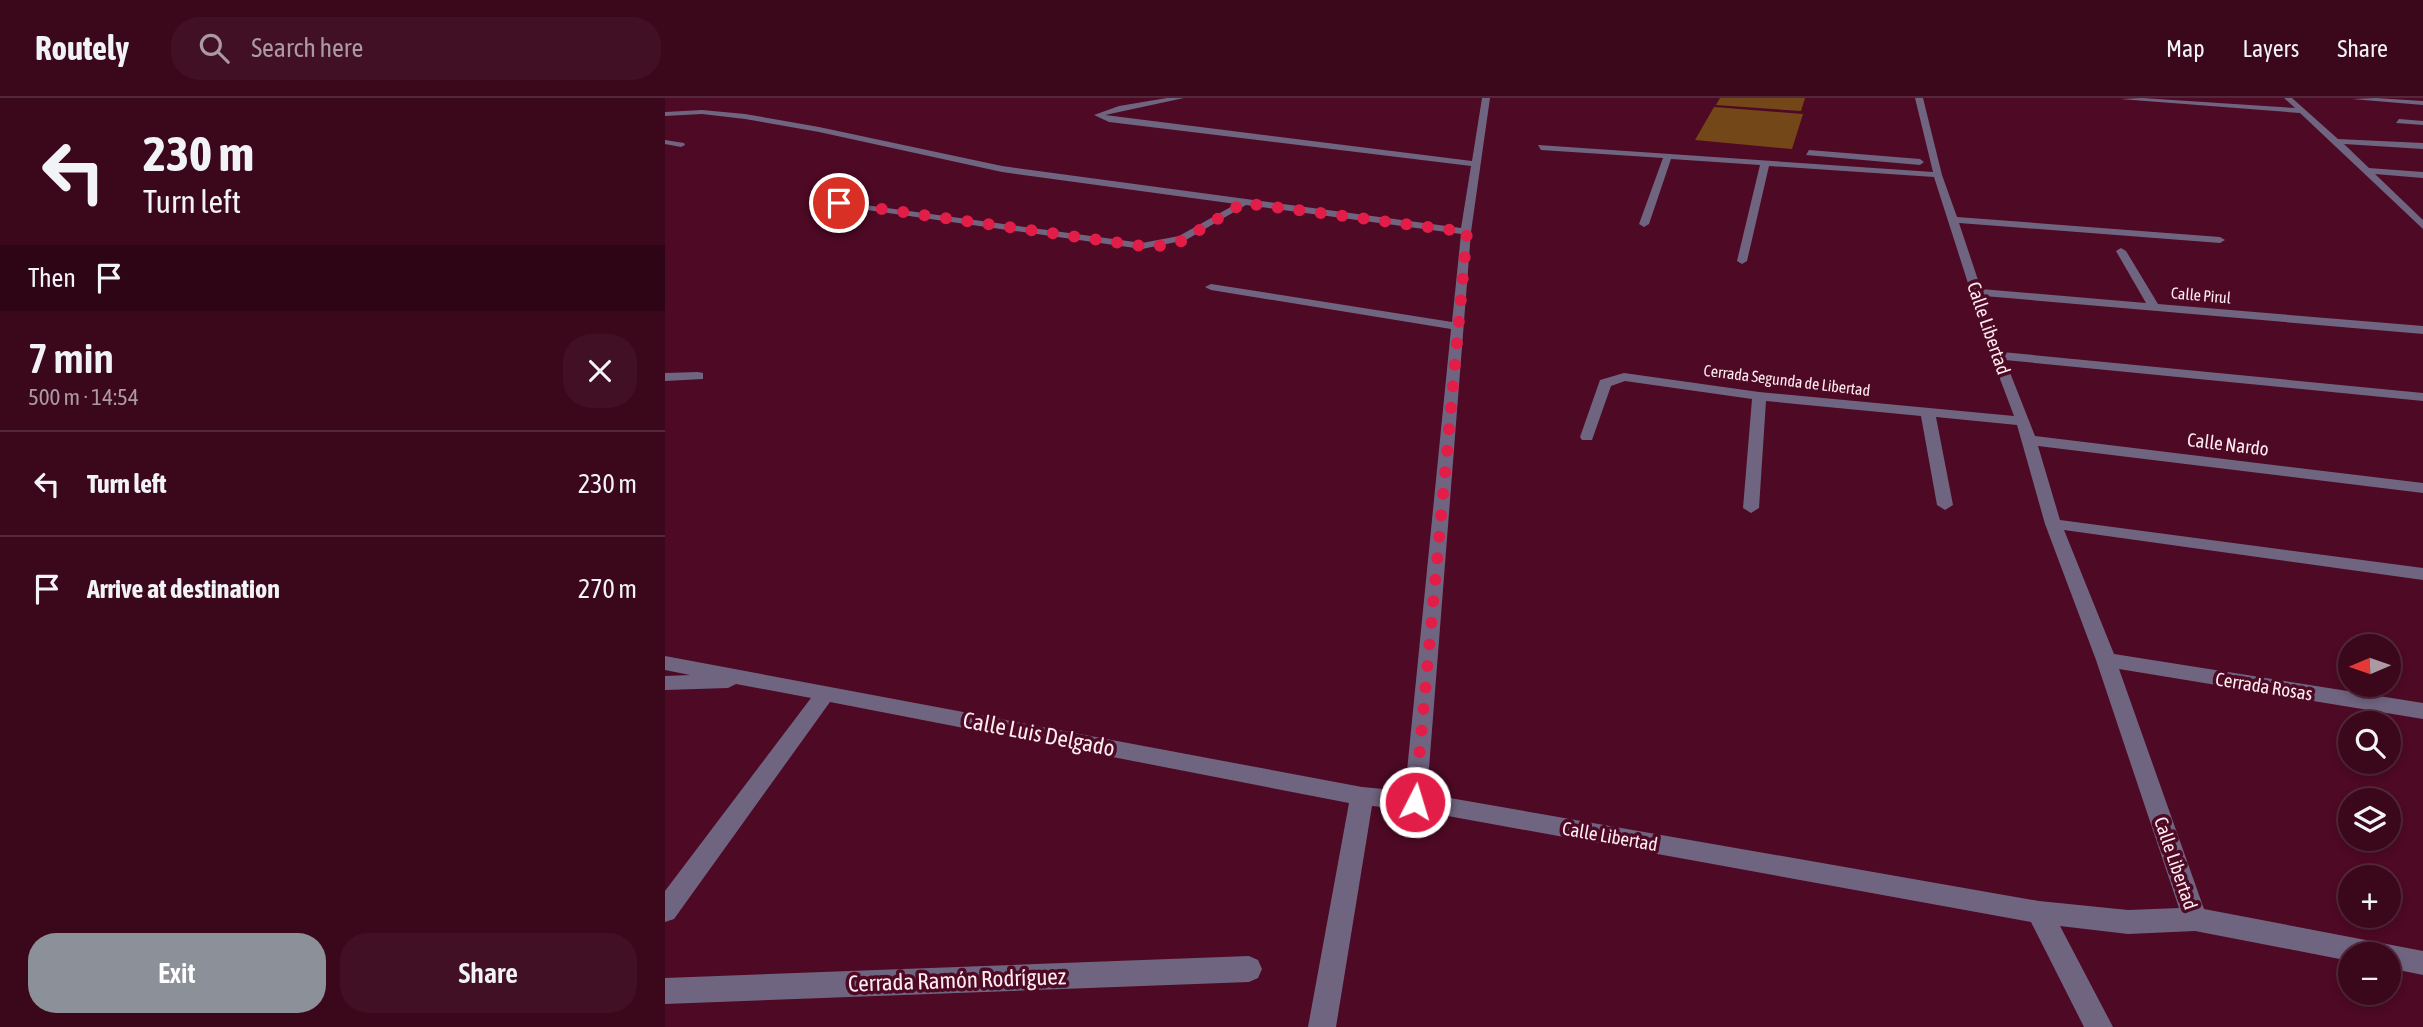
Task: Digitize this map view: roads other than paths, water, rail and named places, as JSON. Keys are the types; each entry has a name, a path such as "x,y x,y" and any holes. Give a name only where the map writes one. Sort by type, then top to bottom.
{"street":[{"path":"1180,98 1119,108 1098,115 1109,120 1476,164"},
{"path":"1415,802 1457,326 1486,98"},
{"name":"Calle Libertad","path":"1415,802 2039,912 2128,922 2195,919 2106,660 2053,524 2025,431 1936,169 1919,98"},
{"path":"2288,98 2423,226"},
{"path":"2124,99 2303,111"},
{"path":"2356,99 2423,103"},
{"path":"665,114 708,112 805,126 926,155 1002,169 1467,232"},
{"path":"2399,121 2423,122"},
{"path":"2336,141 2423,146"},
{"path":"665,142 681,145"},
{"path":"1541,147 1766,163 1936,169"},
{"path":"1809,153 1936,169"},
{"path":"1644,224 1668,156"},
{"path":"1742,261 1766,163"},
{"path":"2367,171 2423,175"},
{"path":"839,203 1142,246 1159,246 1182,241 1243,203"},
{"path":"1954,220 2220,240"},
{"path":"2121,251 2154,307"},
{"path":"1211,287 1457,326"},
{"name":"Calle Pirul","path":"1976,292 2423,330"},
{"path":"1997,355 2423,397"},
{"path":"665,377 698,376"},
{"name":"Cerrada Segunda de Libertad","path":"1587,437 1605,383 1624,377 1759,396 1928,414 2025,431"},
{"path":"1751,508 1759,396"},
{"path":"1928,414 1945,505"},
{"name":"Calle Nardo","path":"2025,431 2423,488"},
{"path":"2053,524 2423,573"},
{"name":"Cerrada Rosas","path":"2106,660 2423,711"},
{"name":"Calle Luis Delgado","path":"665,663 767,680 1362,796 1415,802"},
{"path":"665,683 767,680"},
{"path":"665,911 826,693"},
{"path":"1322,1027 1362,796"},
{"path":"2039,912 2099,1027"},
{"path":"2195,919 2338,946"},
{"path":"2401,958 2423,962"},
{"name":"Cerrada Ramón Rodríguez","path":"665,991 1249,969"}]}
